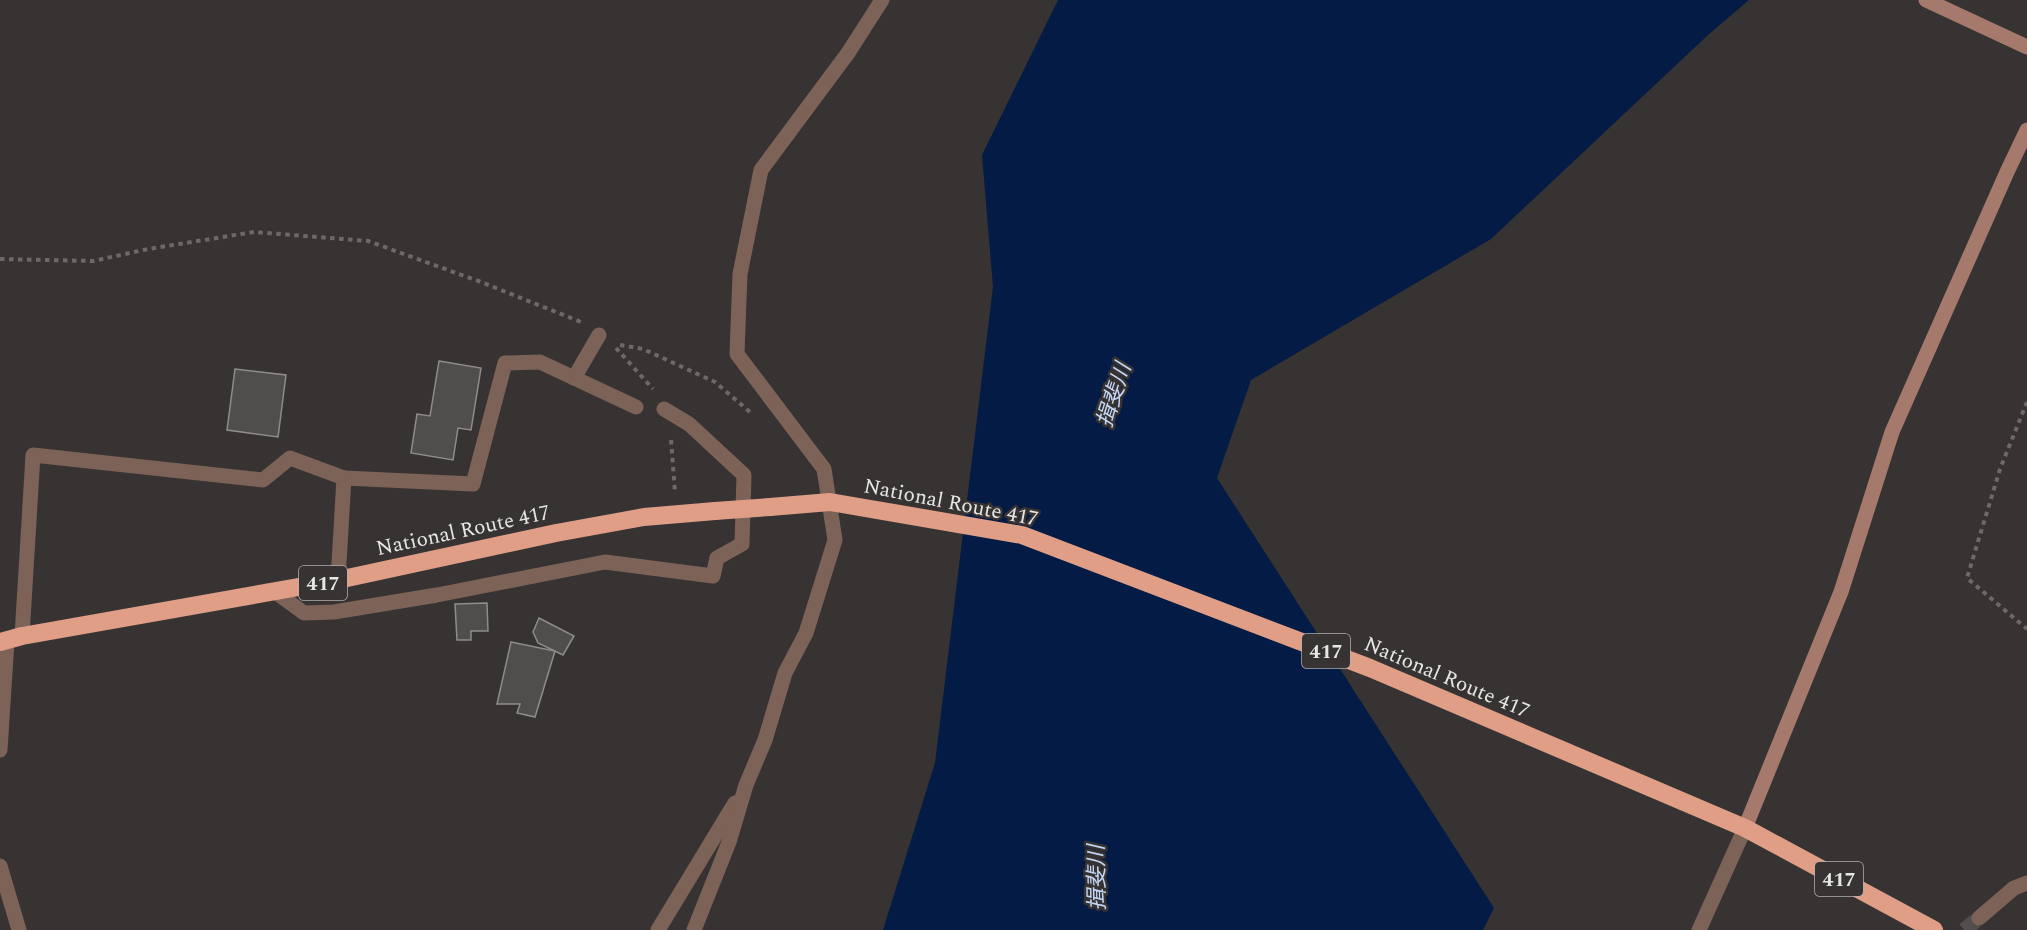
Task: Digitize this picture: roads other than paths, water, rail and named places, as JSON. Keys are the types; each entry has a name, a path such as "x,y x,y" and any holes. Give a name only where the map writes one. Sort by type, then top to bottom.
{"highway":[{"name":"National Route 417","path":"10,640 338,580 556,533 644,517 830,502 1022,535 1370,668 1745,828 1934,930"}],"street":[{"path":"694,930 729,842 746,785 765,740 785,674 806,633 834,540 824,469 737,354 740,274 761,170 848,53 882,0"},
{"path":"1926,0 2023,45"},
{"path":"1699,930 1745,828 1840,592 1892,432 2027,130"},
{"path":"574,378 599,335"},
{"path":"0,750 10,640 33,455 263,480 290,458 344,478 473,484 505,363 540,362 636,407"},
{"path":"274,591 304,613 334,612 426,597 605,562 713,576 717,558 742,544 744,475 690,424 664,409"},
{"path":"338,580 344,478"},
{"path":"658,930 746,785"},
{"path":"0,866 19,930"},
{"path":"1979,918 2014,888 2027,883"}],"water":[{"name":"揖斐川","path":"1058,0 1749,0 1708,35 1491,239 1251,380 1217,478 1494,908 1483,930 883,930 935,763 993,287 982,155"}],"tunnel":[{"path":"1964,930 1979,918"}]}
